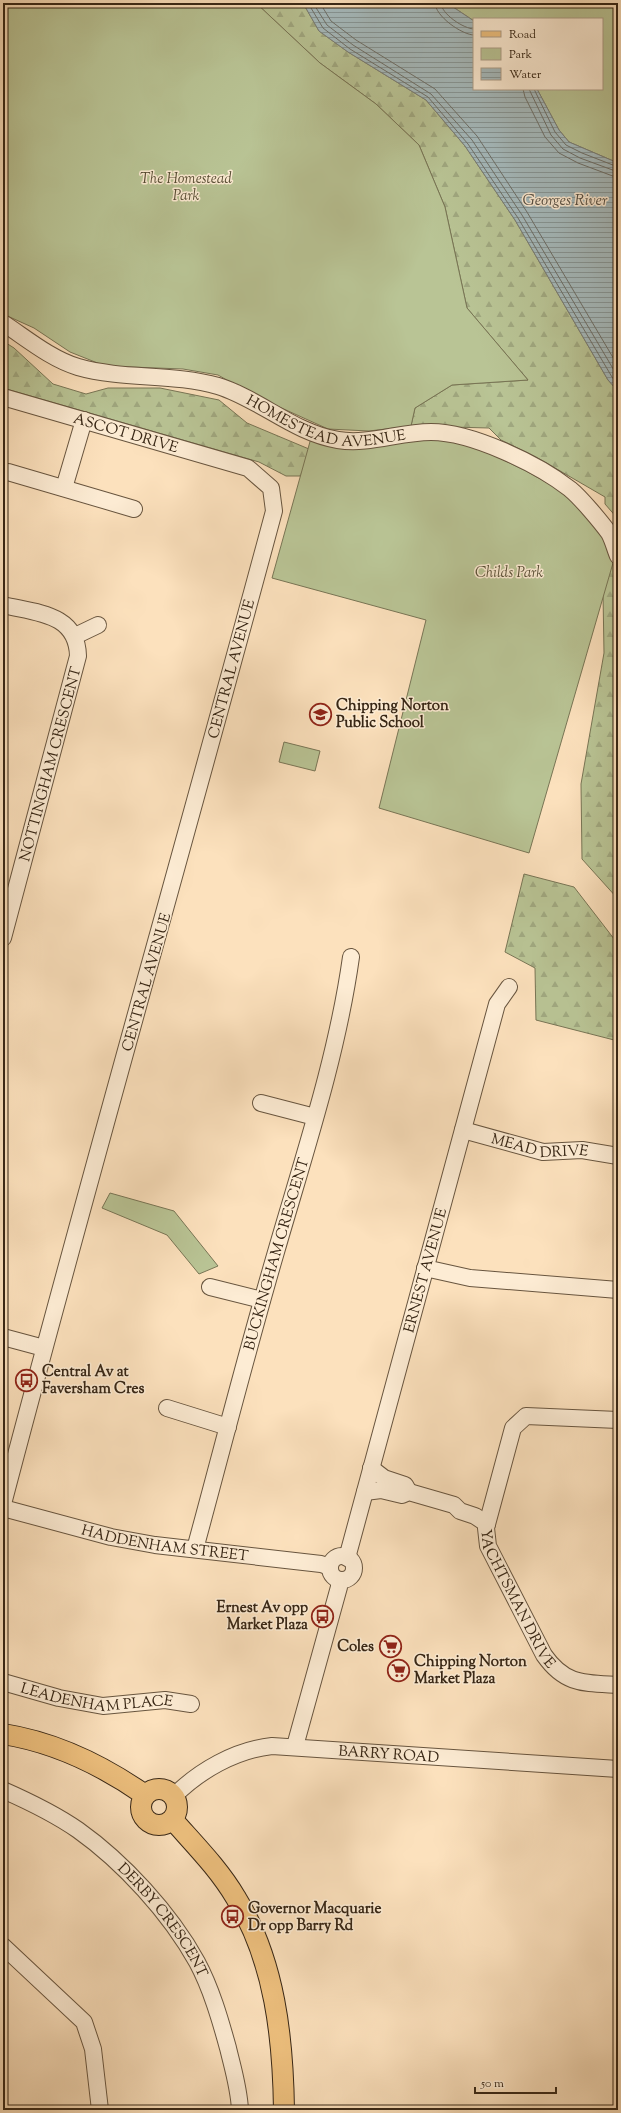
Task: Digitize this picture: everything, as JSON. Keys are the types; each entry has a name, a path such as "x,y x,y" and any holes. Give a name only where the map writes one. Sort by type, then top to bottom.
{"main road":[{"path":"3,1734 32,1740 74,1755 111,1774 145,1795"},
{"path":"154,1789 160,1789 165,1790 174,1796 178,1808 173,1820 168,1824 155,1826 144,1819 140,1807 145,1795 154,1789"},
{"path":"173,1820 212,1864 232,1892 246,1915 260,1947 273,1995 279,2028 283,2072 284,2110"}],"street":[{"name":"HOMESTEAD AVENUE","path":"3,323 59,359 76,366 94,371 174,379 218,386 237,393 308,430 336,440 357,442 431,432 450,434 481,443 550,476 572,490 610,534 618,556"},
{"name":"ASCOT DRIVE","path":"3,397 248,468"},
{"path":"64,488 84,420"},
{"name":"CENTRAL AVENUE","path":"3,1504 44,1348 274,512 271,488 248,468"},
{"path":"8,472 134,509"},
{"path":"3,605 49,616 70,628 74,636 98,624"},
{"name":"NOTTINGHAM CRESCENT","path":"3,938 76,668 78,645 74,636"},
{"name":"BUCKINGHAM CRESCENT","path":"195,1549 262,1300 315,1117 346,997 351,957"},
{"name":"ERNEST AVENUE","path":"347,1558 497,1004 509,987"},
{"path":"261,1102 315,1117"},
{"name":"MEAD DRIVE","path":"463,1130 543,1152 582,1150 618,1156"},
{"path":"425,1268 470,1278 618,1290"},
{"path":"210,1287 262,1300"},
{"path":"3,1337 44,1348"},
{"path":"167,1408 228,1427"},
{"name":"YACHTSMAN DRIVE","path":"618,1420 526,1416 513,1428 487,1524 488,1546 544,1655 553,1667 564,1677 578,1682 618,1685"},
{"path":"371,1468 384,1478 405,1485 409,1492"},
{"path":"365,1492 381,1490 402,1495 409,1492 454,1505 460,1511 475,1516 487,1524"},
{"path":"454,1505 462,1501 479,1505 492,1505"},
{"name":"HADDENHAM STREET","path":"3,1508 111,1537 321,1564 330,1567"},
{"path":"336,1558 347,1558 354,1567 352,1574 347,1580 339,1580 333,1577 330,1567 336,1558"},
{"path":"295,1746 339,1587 339,1580"},
{"name":"LEADENHAM PLACE","path":"3,1682 59,1698 103,1706 165,1700 191,1704"},
{"name":"BARRY ROAD","path":"174,1796 203,1771 231,1758 265,1746 295,1746 618,1770"},
{"name":"DERBY CRESCENT","path":"3,1790 77,1829 101,1848 146,1892 183,1940 198,1963 222,2028 239,2090 240,2110"},
{"path":"4,1948 84,2022 93,2049 100,2110"}],"green space":[{"name":"The Homestead Park","path":"3,3 256,3 320,63 376,104 419,145 445,207 467,308 528,380 452,385 415,408 411,426 369,431 328,429 255,396 218,375 183,369 105,366 70,352 34,328 3,314"},
{"path":"256,3 303,3 319,31 348,52 426,100 465,146 515,220 608,380 618,391 618,519 605,504 605,497 536,457 501,440 489,428 411,426 415,408 452,385 528,380 467,308 445,207 419,145 376,104 320,63"},
{"path":"447,3 618,3 618,163 569,142 559,130 538,90 603,90 603,18 473,18 473,20"},
{"path":"3,341 14,348 53,384 86,394 108,388 160,388 219,400 247,423 309,449 301,476 286,476 259,462 3,388"},
{"name":"Childs Park","path":"426,437 448,440 481,449 526,471 569,495 602,533 613,563 529,853 379,808 426,620 272,578 311,438"},
{"path":"602,533 618,577 618,899 582,859 581,784 604,653"},
{"path":"284,742 320,751 315,771 279,762"},
{"path":"524,874 574,887 618,944 618,1041 536,1020 535,968 505,952"},
{"path":"110,1193 174,1211 218,1266 199,1274 167,1235 102,1208"}],"water":[{"name":"Georges River","path":"303,3 447,3 473,20 473,90 538,90 559,130 569,142 618,163 618,391 608,380 515,220 465,146 426,100 348,52 319,31"}],"place":[{"name":"Chipping Norton Public School","path":"321,714"},
{"name":"Central Av at Faversham Cres","path":"27,1380"},
{"name":"Ernest Av opp Market Plaza","path":"323,1616"},
{"name":"Coles","path":"390,1646"},
{"name":"Chipping Norton Market Plaza","path":"399,1670"},
{"name":"Governor Macquarie Dr opp Barry Rd","path":"233,1917"}]}
